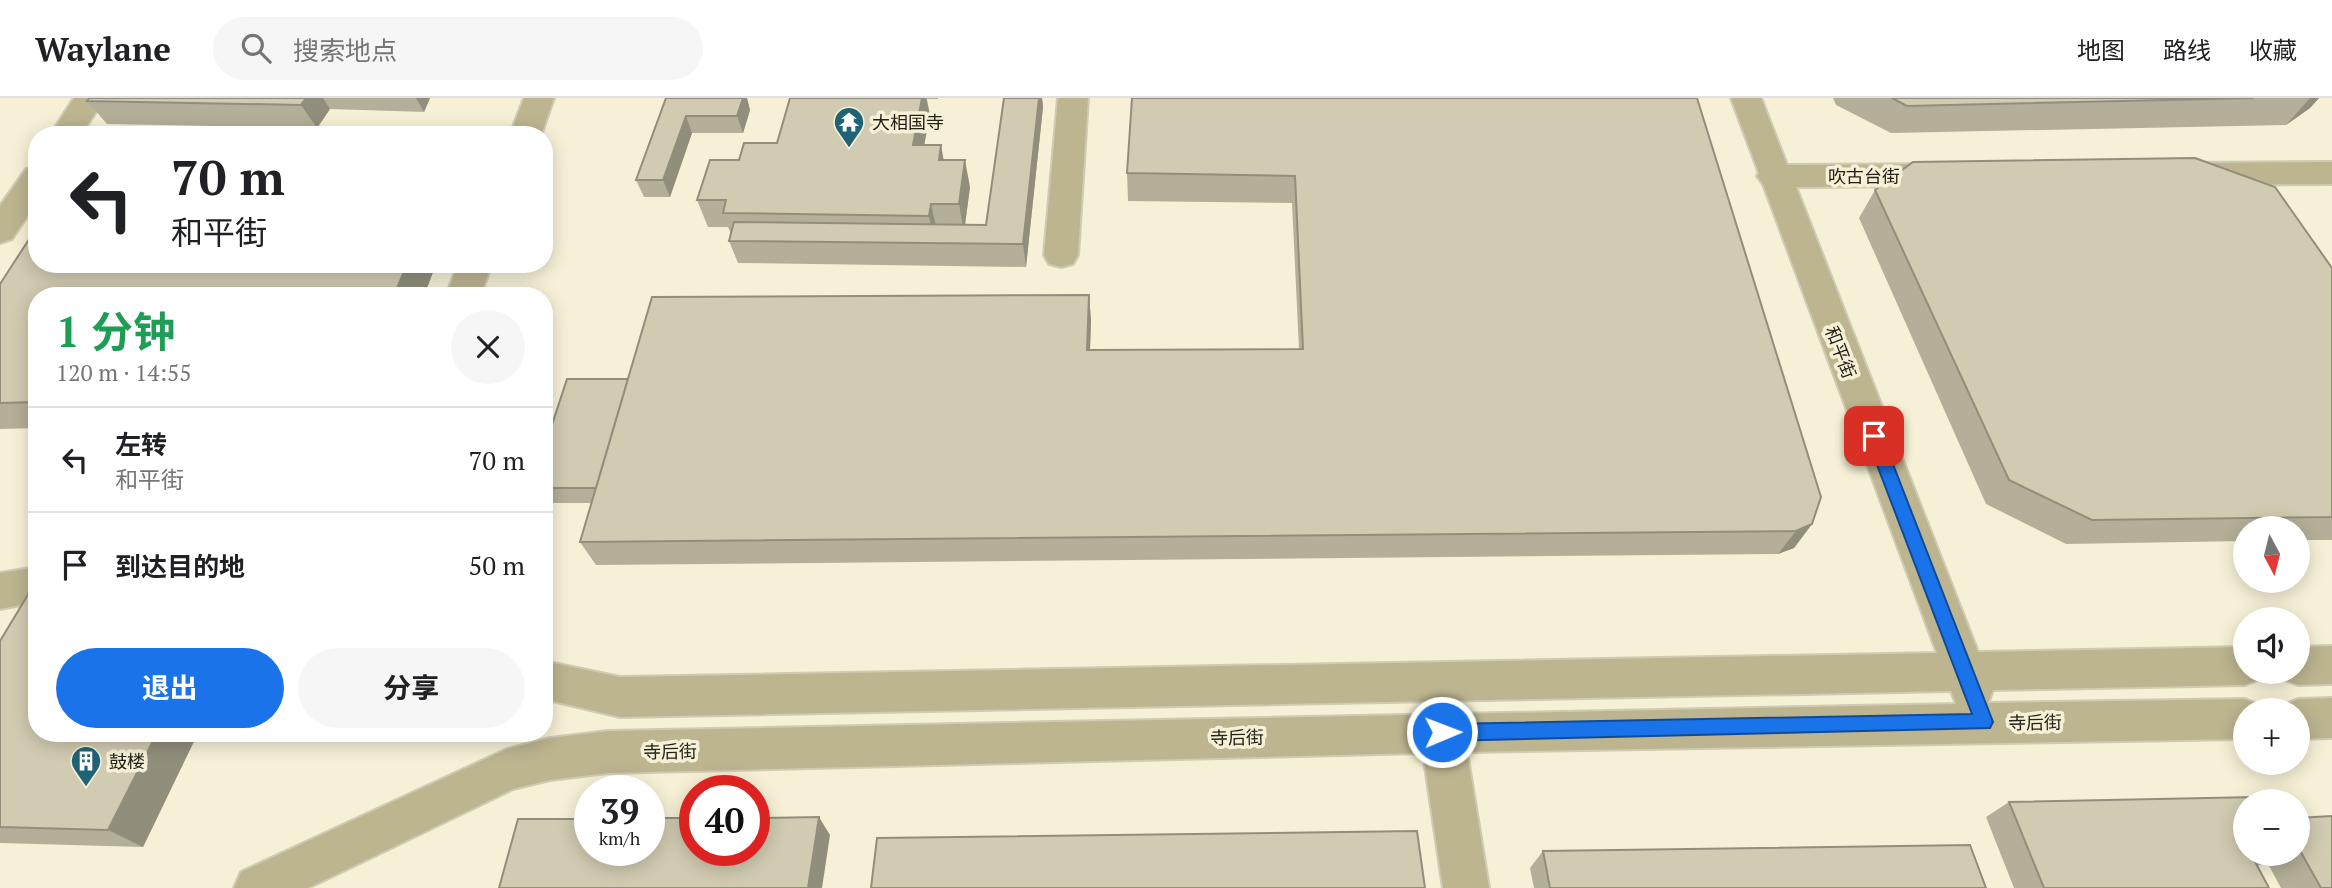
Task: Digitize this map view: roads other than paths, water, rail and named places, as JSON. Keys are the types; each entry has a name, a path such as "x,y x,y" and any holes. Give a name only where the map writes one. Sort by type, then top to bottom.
{"street":[{"path":"71,126 90,98"},
{"path":"528,126 539,98"},
{"path":"1061,255 1073,98"},
{"name":"和平街","path":"1746,98 1773,176 1984,722"},
{"path":"2161,174 2332,173"},
{"path":"2244,174 2268,208"},
{"name":"吹古台街","path":"1773,176 1981,175"},
{"path":"0,232 28,190"},
{"path":"0,591 28,586"},
{"path":"553,682 620,697 2233,666"},
{"path":"2310,666 2332,666"},
{"path":"2310,719 2332,718"},
{"name":"寺后街","path":"262,887 507,770 550,759 608,752 1442,732 2233,719"},
{"path":"1442,732 1466,888"}],"place":[{"name":"大相国寺","path":"849,149"},
{"name":"鼓楼","path":"86,788"}]}
